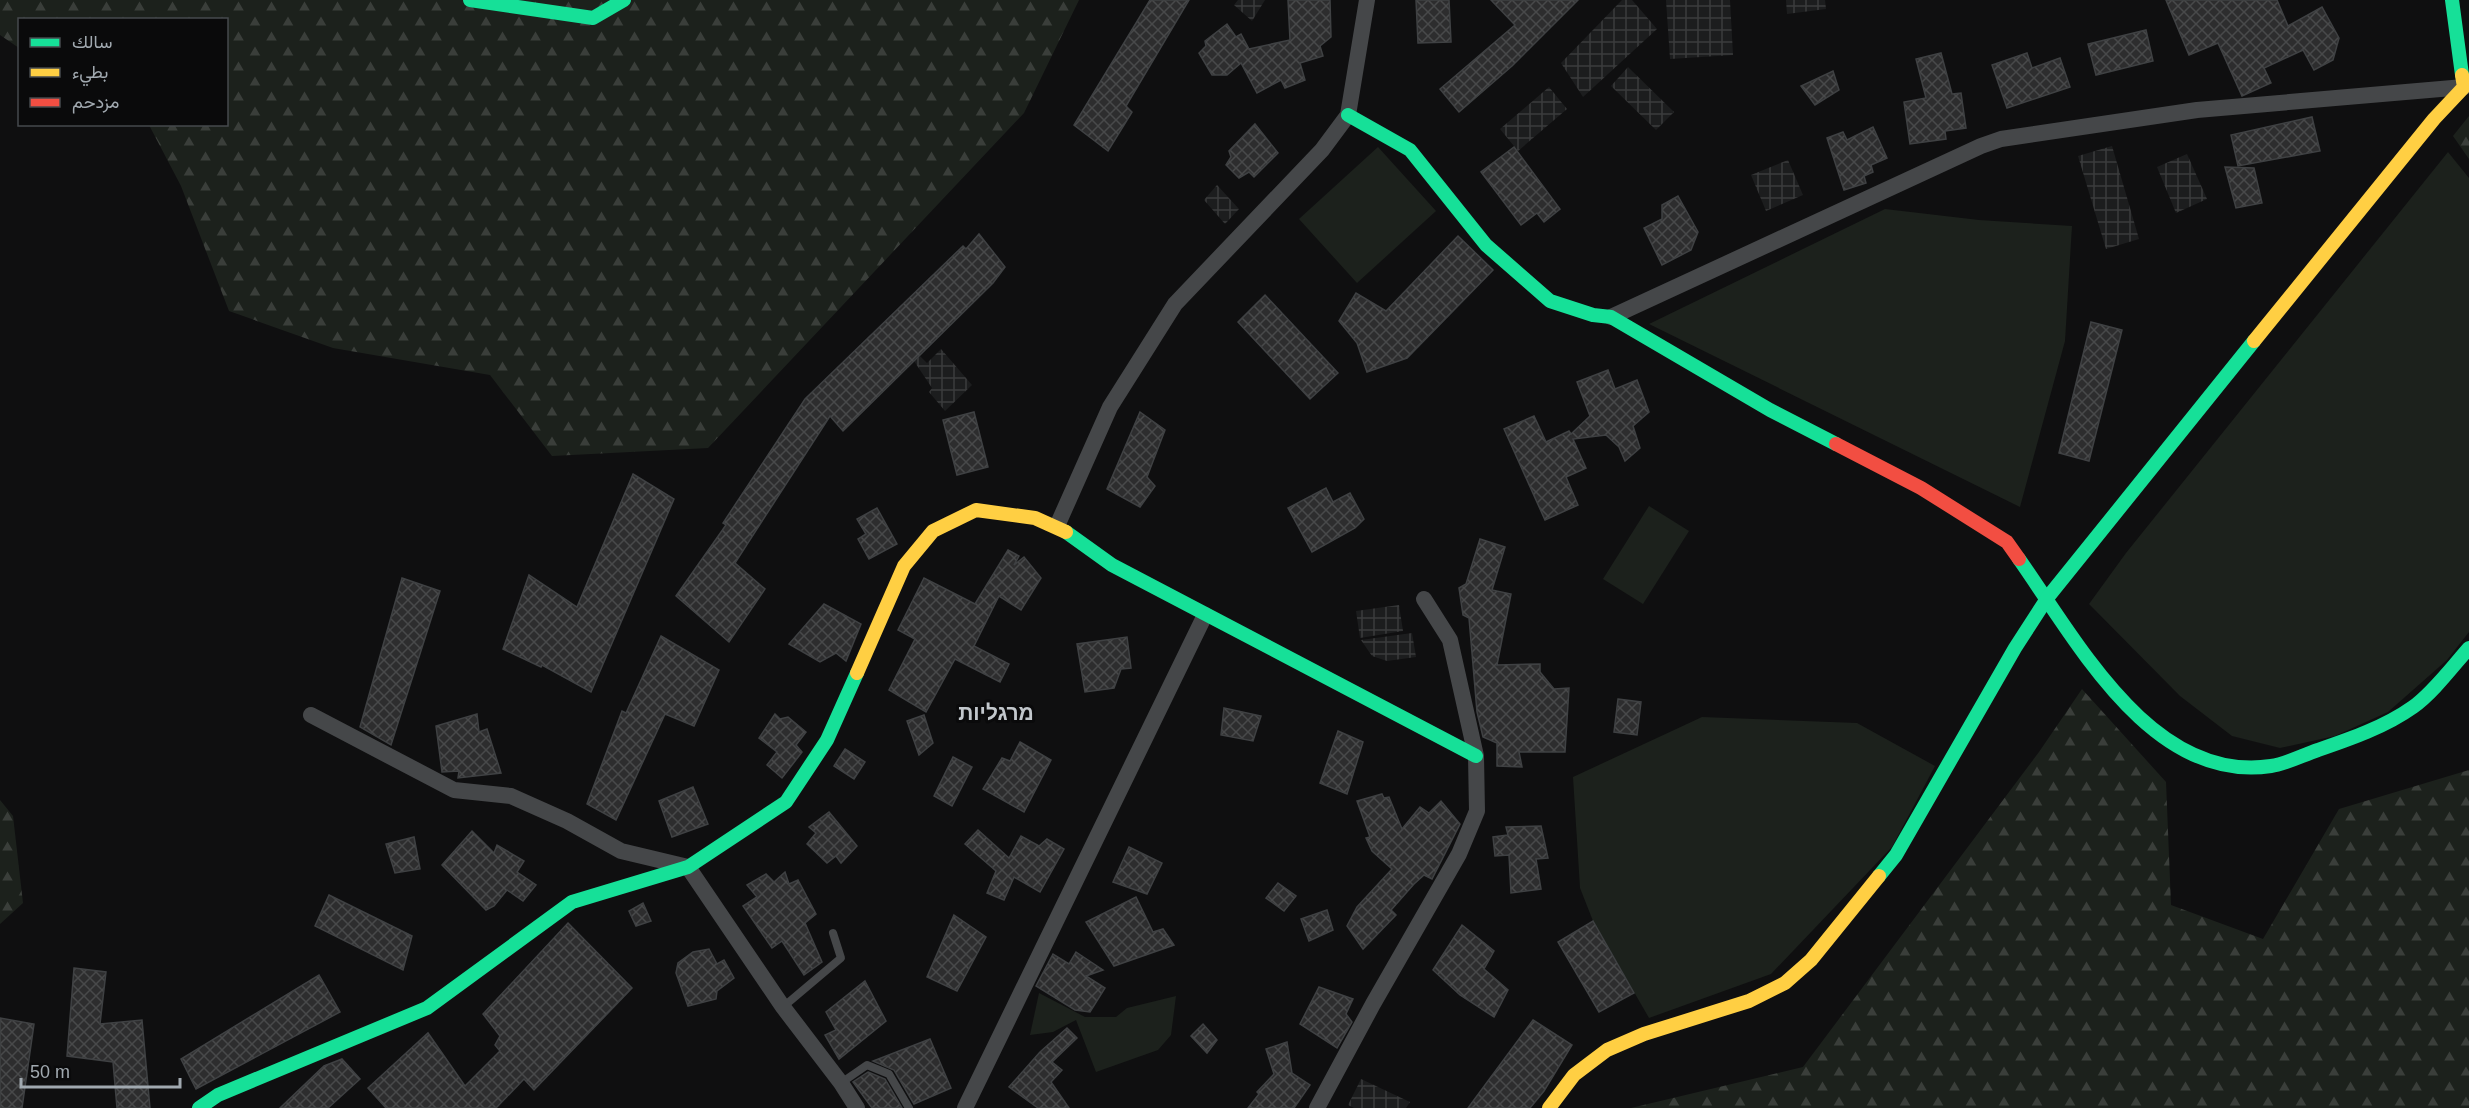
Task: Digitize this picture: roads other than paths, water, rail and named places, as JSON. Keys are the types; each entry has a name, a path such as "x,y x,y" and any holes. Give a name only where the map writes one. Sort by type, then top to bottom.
{"street":[{"path":"470,0 593,18 624,0"},
{"path":"1057,526 1110,407 1175,304 1322,150 1348,115 1367,0"},
{"path":"2452,0 2464,87"},
{"path":"1611,317 1981,146 2001,139 2196,110 2464,87"},
{"path":"1549,1108 1574,1075 1607,1050 1644,1035 1749,1001 1785,983 1811,960 1896,855 2015,648 2048,597 2434,119 2464,87"},
{"path":"1348,115 1410,150 1486,245 1550,301 1593,315 1611,317 1770,410 1921,488 2007,542 2101,674 2159,736 2199,758 2239,767 2272,766 2290,762 2358,736 2414,707 2469,648"},
{"path":"199,1108 218,1095 427,1008 572,902 688,867 786,802 827,740 904,566 933,531 976,510 1035,518 1057,526 1112,565 1476,756"},
{"path":"1317,1108 1373,1004 1459,854 1477,811 1476,756 1450,640 1424,599"},
{"path":"965,1108 1205,615"},
{"path":"310,715 454,790 511,796 567,821 621,851 688,867 783,1007 841,1083 857,1108"}],"lane":[{"path":"783,1007 842,958 833,933"},
{"path":"841,1083 867,1065 889,1074 909,1108"}],"district":[{"name":"מרגליות","path":"996,712"}]}
